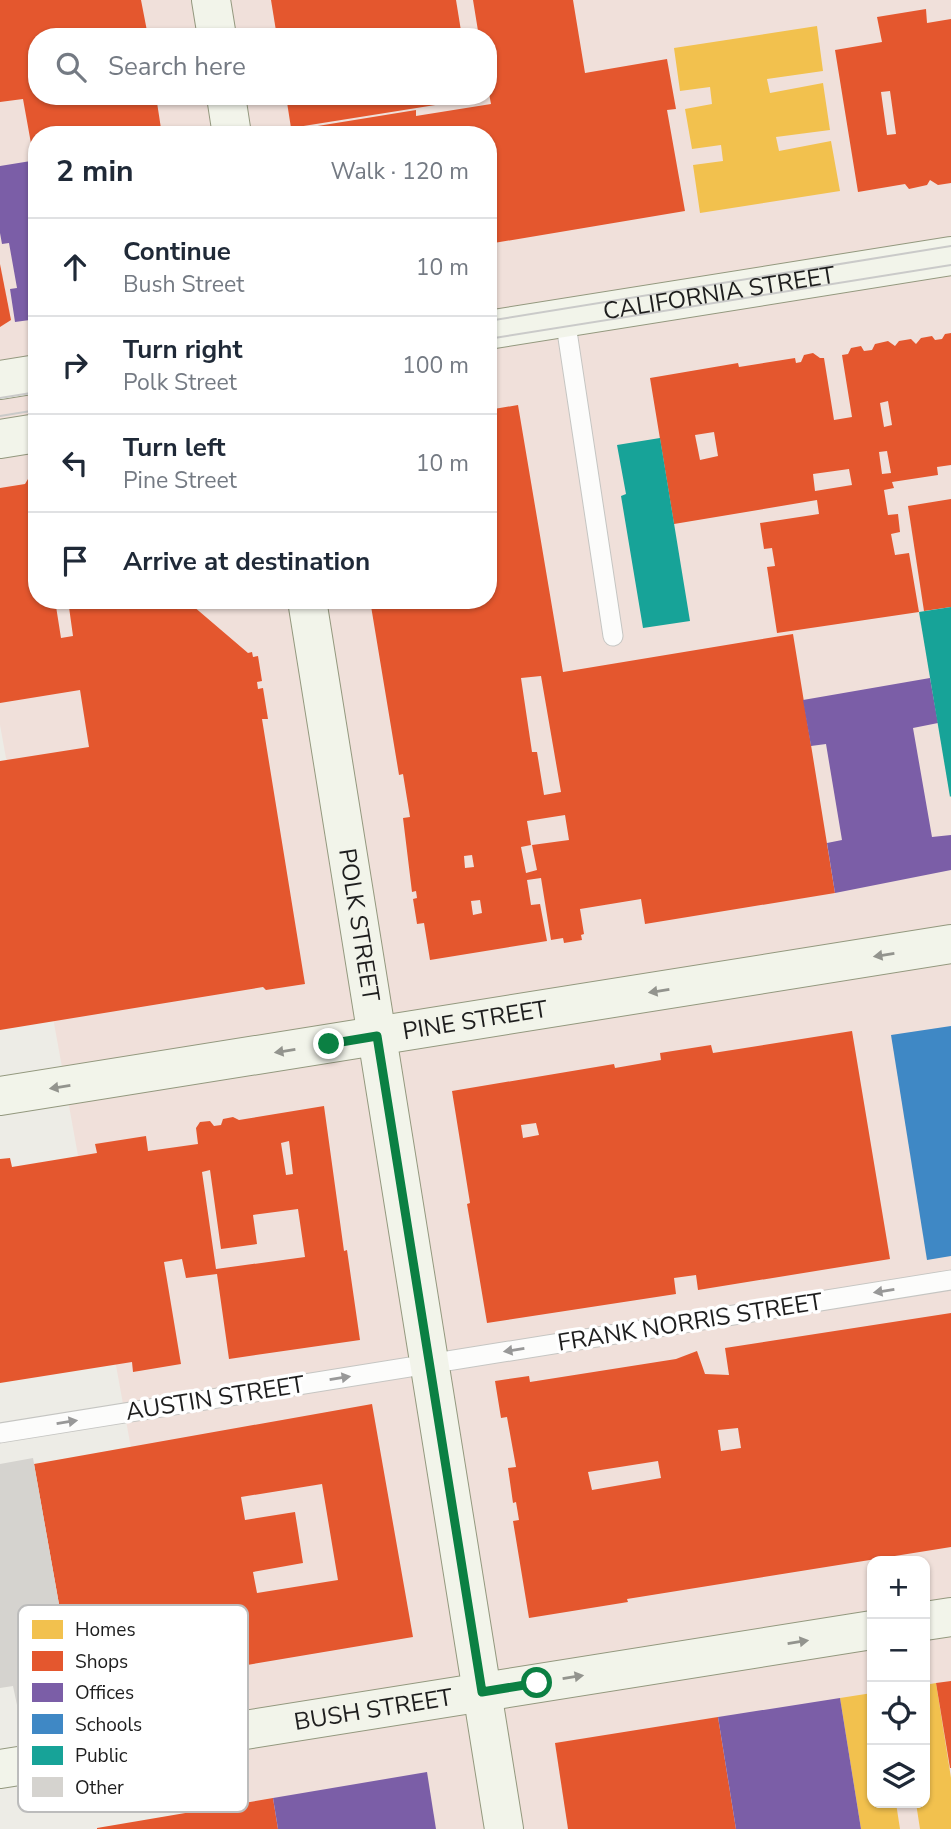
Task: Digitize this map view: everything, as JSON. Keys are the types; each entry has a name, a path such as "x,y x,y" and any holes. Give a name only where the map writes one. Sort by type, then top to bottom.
{"street":[{"path":"211,0 216,28"},
{"path":"227,105 231,126"},
{"name":"CALIFORNIA STREET","path":"497,329 951,256"},
{"path":"0,380 28,375"},
{"path":"0,439 28,434"},
{"name":"POLK STREET","path":"308,609 504,1829"},
{"name":"PINE STREET","path":"0,1096 951,944"},
{"path":"930,1620 951,1617"},
{"name":"BUSH STREET","path":"248,1729 867,1631"},
{"name":"BUSH STREET","path":"0,1769 18,1766"}],"lane":[{"path":"565,318 613,636"},
{"name":"FRANK NORRIS STREET","path":"429,1364 951,1280"},
{"name":"AUSTIN STREET","path":"0,1433 429,1364"}],"shaded area":[{"path":"0,0 951,0 951,1829 200,1829 197,1812 248,1812 248,1605 159,1605 0,725"}],"building: Homes":[{"path":"817,26 823,71 767,79 770,93 823,83 830,130 776,137 779,151 831,141 840,191 700,213 693,165 723,161 721,145 692,149 685,109 712,104 710,87 680,91 674,48"},
{"path":"936,1683 951,1778 951,1829 920,1829 917,1808 930,1808 930,1684"},
{"path":"867,1694 867,1808 897,1808 900,1829 861,1829 840,1698"}],"building: Shops":[{"path":"0,0 141,0 146,28 28,28 28,105 157,105 161,126 28,127 23,99 0,102"},
{"path":"271,0 456,0 461,28 276,28"},
{"path":"473,0 573,0 585,73 667,59 676,109 667,110 685,211 497,242 497,126 318,126 416,110 416,116 497,105 497,28 478,28"},
{"path":"926,9 927,23 951,19 951,183 938,185 930,180 927,185 909,189 905,184 858,192 835,50 882,42 877,17","holes":["890,91 896,134 887,135 881,92"]},
{"path":"287,105 435,105 304,126 291,126"},
{"path":"0,264 11,320 0,327"},
{"path":"951,333 951,465 937,467 938,475 892,482 894,488 884,490 888,515 898,514 900,532 891,534 895,555 909,553 919,612 777,633 767,567 775,566 772,548 764,549 760,523 819,514 817,500 674,524 650,378 738,363 739,367 795,358 796,363 801,362 804,355 813,353 824,358 834,420 852,417 842,355 848,354 851,348 861,346 864,351 872,350 875,344 888,341 895,346 899,341 911,339 916,344 921,338 932,336 935,340 942,339 945,334","holes":["888,401 892,425 884,427 880,403","714,432 718,456 700,460 695,435","887,451 891,473 882,474 879,452","849,469 852,485 815,491 813,474"]},
{"path":"518,405 563,672 793,634 835,893 645,924 641,899 580,909 584,934 581,935 582,940 564,943 563,938 551,940 541,878 527,880 531,905 540,904 547,941 430,960 424,923 417,924 413,899 417,898 416,891 412,892 403,818 410,817 403,774 399,775 371,609 497,609 497,408","holes":["541,676 561,792 544,795 537,752 532,752 521,678","565,815 569,840 532,845 537,870 526,873 521,847 531,845 527,821","472,855 474,867 465,868 464,856","480,900 482,913 473,915 471,901"]},
{"path":"28,479 28,609 56,609 61,638 73,636 69,609 197,609 248,653 252,652 253,657 258,656 262,681 257,682 258,689 263,688 268,719 262,719 305,984 266,990 263,987 0,1030 0,761 89,747 80,690 0,703 0,488 25,484"},
{"path":"951,499 951,607 924,611 908,506"},
{"path":"852,1031 890,1259 698,1290 696,1275 674,1278 676,1294 487,1323 452,1091 614,1064 615,1068 661,1060 660,1053 711,1045 713,1053","holes":["536,1123 539,1135 523,1138 521,1125"]},
{"path":"324,1106 344,1251 347,1250 360,1340 229,1359 217,1274 186,1278 182,1259 164,1262 181,1364 133,1372 132,1362 0,1383 0,1159 10,1158 12,1167 97,1153 95,1144 146,1136 148,1151 198,1144 196,1128 200,1122 210,1121 214,1126 221,1125 223,1119 233,1117 239,1120","holes":["289,1141 293,1174 286,1175 281,1143","210,1170 221,1249 257,1244 253,1215 298,1209 305,1257 216,1269 202,1172"]},
{"path":"951,1313 951,1547 895,1556 867,1556 867,1560 627,1599 628,1602 529,1618 513,1521 519,1520 516,1502 513,1503 508,1468 516,1467 507,1417 501,1418 495,1381 529,1376 530,1382 676,1359 697,1351 705,1374 729,1375 725,1348","holes":["738,1428 741,1448 721,1451 718,1430","658,1461 661,1478 592,1490 588,1472"]},
{"path":"372,1404 413,1637 248,1665 248,1605 59,1605 34,1464","holes":["322,1484 338,1580 257,1593 253,1572 303,1563 295,1512 245,1520 241,1497"]},
{"path":"951,1681 951,1768 950,1768 936,1683"},
{"path":"718,1717 736,1829 568,1829 555,1743"},
{"path":"273,1798 278,1829 97,1829 191,1812 248,1812 248,1802"}],"building: Offices":[{"path":"28,161 28,320 15,322 10,289 17,288 9,243 2,244 0,233 0,166"},
{"path":"930,678 938,723 913,728 932,837 951,835 951,870 835,893 827,843 842,840 826,744 811,746 803,700"},
{"path":"840,1698 861,1829 736,1829 718,1717"},
{"path":"427,1772 436,1829 278,1829 273,1798"}],"building: Schools":[{"path":"951,1026 951,1256 927,1260 891,1035"}],"building: Public":[{"path":"660,438 690,621 643,628 621,496 626,494 617,445"},
{"path":"951,607 951,796 950,797 919,612"}],"building: Other":[{"path":"33,1458 59,1605 18,1605 17,1705 13,1686 0,1688 0,1464"}],"tram line":[{"path":"497,320 951,246"},
{"path":"497,338 951,265"},
{"path":"0,398 28,393"},
{"path":"0,416 28,411"}],"route":[{"path":"329,1044 377,1036 482,1692 537,1683"}]}
